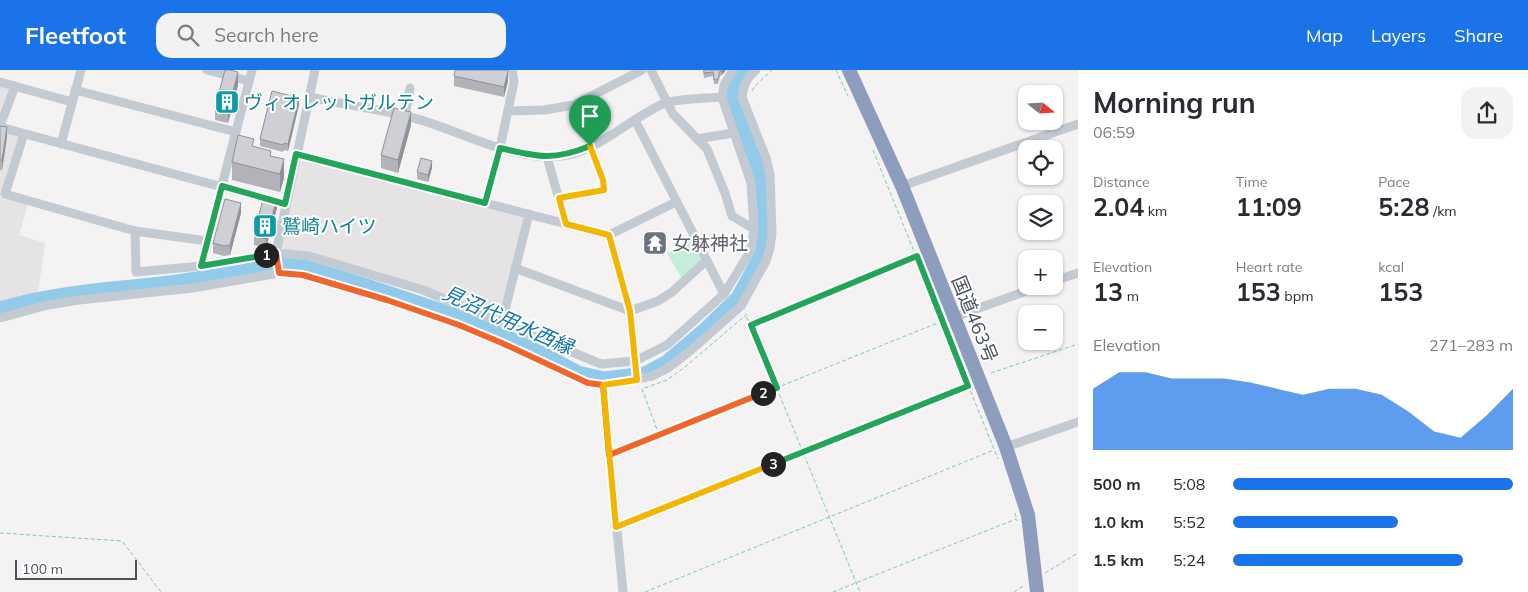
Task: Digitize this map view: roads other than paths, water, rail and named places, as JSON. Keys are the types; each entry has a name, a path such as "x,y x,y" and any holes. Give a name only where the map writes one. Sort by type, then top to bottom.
{"highway":[{"name":"国道463号","path":"849,70 902,186 948,319 1028,516 1033,585"}],"street":[{"path":"61,144 81,70"},
{"path":"207,70 249,81"},
{"path":"201,266 252,70"},
{"path":"279,273 277,257 285,204 315,70"},
{"path":"485,203 500,148 514,82 512,70"},
{"path":"508,111 544,110 574,105 642,70"},
{"path":"651,70 673,114 707,149 732,216 754,228"},
{"path":"135,231 136,272 277,257 309,256 423,290 601,364 635,365 667,346 724,294 751,250 754,228 751,183 722,97 724,85 732,70"},
{"path":"0,318 48,305 79,300 193,288 279,273 303,275 432,316 502,343 588,383 603,385 652,376 668,368 726,321 741,306 766,261 772,233 770,174 766,158 742,97 746,80 756,70"},
{"path":"0,82 72,102"},
{"path":"15,86 0,126 285,204"},
{"path":"405,116 410,88"},
{"path":"75,90 236,132"},
{"path":"309,97 405,116 500,148 548,157 568,155 590,146 666,102 722,97"},
{"path":"635,120 724,294"},
{"path":"902,186 1078,124"},
{"path":"696,138 733,133"},
{"path":"24,134 5,194 135,231 207,241"},
{"path":"559,198 604,190 603,180 590,146"},
{"path":"296,154 609,235 676,202"},
{"path":"548,157 566,224"},
{"path":"502,322 528,214"},
{"path":"609,235 630,311 637,380"},
{"path":"515,268 630,311 658,300 672,292 707,260"},
{"path":"1063,278 1078,273"},
{"path":"948,319 1018,294"},
{"path":"603,385 623,592"},
{"path":"1000,448 1078,422"}],"waterway":[{"name":"見沼代用水西縁","path":"0,309 63,295 184,281 286,264 298,265 466,319 545,355 578,373 604,379 645,374 666,363 706,329 738,298 762,254 765,215 763,188 756,161 734,107 733,90 737,78 743,70"}],"place":[{"name":"ヴィオレットガルテン","path":"227,102"},
{"name":"鷲崎ハイツ","path":"265,226"},
{"name":"女躰神社","path":"655,243"}]}
